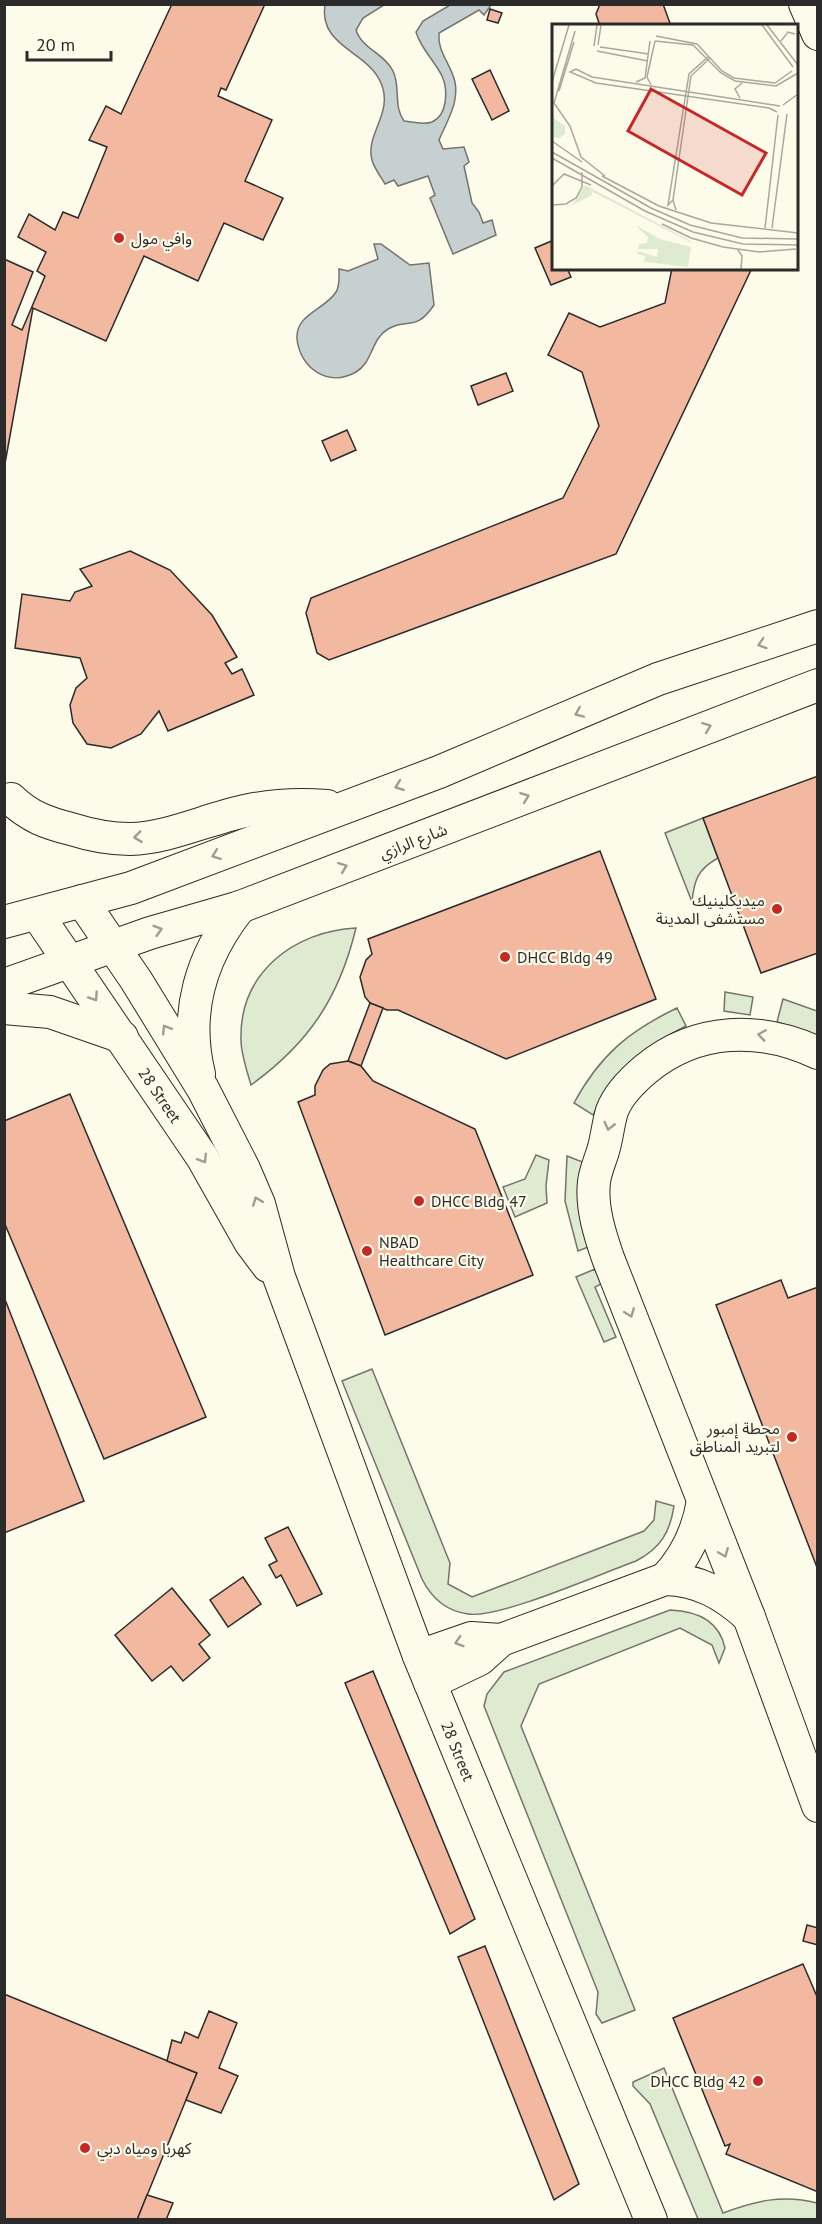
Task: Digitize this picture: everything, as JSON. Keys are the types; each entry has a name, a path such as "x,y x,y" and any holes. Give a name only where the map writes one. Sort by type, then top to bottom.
{"street":[{"path":"805,4 818,34"},
{"path":"4,922 131,888 439,772 658,680 810,627"},
{"name":"شارع الرازي","path":"4,986 113,946 240,907 818,685"},
{"path":"11,800 26,814 41,821 110,838 131,839 160,834 245,811 289,806 339,808"},
{"name":"28 Street","path":"82,901 203,1089 228,1135 259,1204 279,1277 425,1670 651,2220"},
{"path":"203,1089 195,1059 193,1027 196,996 213,945 240,907"},
{"name":"28 Street","path":"37,914 202,1156 250,1242 279,1277"},
{"path":"4,1008 50,1011 122,1038"},
{"path":"818,1053 791,1041 758,1034 728,1034 683,1046 657,1060 634,1079 613,1110 594,1182 596,1219 604,1248 749,1617 818,1806"},
{"path":"665,1579 680,1561 695,1535 703,1501"},
{"path":"425,1670 471,1638 501,1640 665,1579 691,1581 715,1590 749,1617"}],"green space":[{"path":"703,818 718,858 706,866 698,876 692,902 665,833"},
{"path":"356,928 341,976 319,1017 289,1053 251,1085 241,1040 243,1016 249,995 260,976 274,960 292,947 312,937"},
{"path":"725,992 753,997 750,1015 724,1011"},
{"path":"783,999 817,1011 817,1035 777,1022"},
{"path":"677,1008 686,1026 656,1043 631,1062 610,1085 593,1115 574,1103 594,1071 617,1046 644,1026"},
{"path":"536,1155 549,1160 547,1203 515,1217 503,1187 525,1179"},
{"path":"567,1156 585,1163 596,1244 578,1251 565,1201"},
{"path":"595,1269 601,1284 595,1287 616,1337 604,1342 576,1277"},
{"path":"372,1369 450,1563 448,1584 472,1597 644,1531 654,1520 656,1501 674,1506 667,1531 652,1551 636,1561 526,1603 483,1614 468,1614 446,1607 435,1598 422,1579 342,1381"},
{"path":"670,1610 698,1615 718,1630 725,1648 719,1663 712,1645 680,1628 539,1684 521,1726 635,2010 602,2023 596,2014 598,1992 484,1706 487,1694 504,1672"},
{"path":"664,2068 723,2213 758,2202 792,2199 817,2203 817,2219 698,2219 650,2104 633,2086 633,2082"}],"shaded area":[{"path":"325,4 384,5 363,18 356,30 363,42 393,71 397,84 399,109 404,121 422,123 429,123 437,119 444,108 446,94 442,76 421,44 416,32 423,21 450,5 491,5 484,15 479,10 439,33 440,46 453,76 456,90 451,112 439,140 443,149 464,147 469,162 464,166 472,203 483,223 492,220 496,235 453,254 430,198 435,195 428,176 398,186 394,180 385,184 373,163 371,150 384,104 381,83 375,72 336,39 329,30 325,18"},
{"path":"374,244 381,244 410,265 429,263 434,305 422,319 395,326 382,333 362,368 356,372 335,378 326,376 317,372 304,359 299,349 298,330 306,318 336,292 339,284 339,269 348,271 378,259"}],"building":[{"name":"وافي مول","path":"172,4 265,4 226,90 221,88 218,96 272,120 245,181 283,198 263,240 224,223 198,281 144,256 106,341 33,308 4,469 4,259 33,272 12,325 22,330 45,276 37,271 46,252 18,237 29,214 55,230 63,212 78,218 107,147 89,140 106,106 121,114"},
{"path":"600,4 663,4 670,24 599,24 596,14"},
{"path":"490,9 502,13 498,23 487,20"},
{"path":"490,70 509,111 492,120 472,79"},
{"path":"552,241 552,270 568,270 571,277 551,285 535,248"},
{"path":"672,270 751,270 616,554 329,660 317,653 306,613 311,598 563,498 599,426 582,372 548,355 569,313 600,327 665,303"},
{"path":"506,373 513,391 478,405 471,386"},
{"path":"347,430 356,450 331,461 322,441"},
{"path":"130,551 170,570 212,615 237,657 225,663 232,674 242,669 254,695 168,731 159,711 141,734 111,748 87,744 73,723 70,705 76,688 87,678 80,658 15,648 22,594 70,601 75,592 92,586 80,569"},
{"name":"ميديكلينيك مستشفى المدينة","path":"818,776 818,953 761,973 703,818"},
{"name":"DHCC Bldg 49","path":"600,851 656,999 506,1059 398,1010 387,1010 370,1003 365,997 360,977 366,960 372,954 368,939"},
{"path":"370,1003 383,1008 361,1066 348,1061"},
{"name":"DHCC Bldg 47","path":"348,1061 361,1066 373,1081 475,1129 533,1275 385,1335 298,1102 315,1095 315,1086 323,1070 330,1064"},
{"path":"70,1094 206,1417 104,1459 4,1222 4,1121"},
{"name":"محطة إمبور لتبريد المناطق","path":"781,1280 788,1298 818,1287 818,1570 716,1305"},
{"path":"4,1297 84,1501 4,1533"},
{"path":"288,1527 322,1594 297,1606 281,1575 276,1578 269,1565 277,1561 265,1538"},
{"path":"243,1577 261,1604 228,1627 210,1600"},
{"path":"172,1588 210,1635 199,1644 210,1658 183,1681 171,1666 152,1681 115,1635"},
{"path":"373,1671 475,1919 450,1934 345,1683"},
{"path":"807,1925 818,1928 818,1945 803,1941"},
{"path":"485,1946 579,2184 554,2200 458,1957"},
{"name":"DHCC Bldg 42","path":"803,1964 818,1999 818,2192 726,2154 730,2144 725,2146 673,2018"},
{"name":"كهربا ومياه دبي","path":"4,1994 197,2073 137,2220 4,2220"},
{"path":"209,2011 237,2023 219,2068 238,2076 221,2113 186,2100 197,2073 167,2061 172,2040 181,2043 185,2032 198,2038"},
{"path":"147,2195 173,2203 166,2220 137,2220"}],"place":[{"name":"وافي مول","path":"119,238"},
{"name":"ميديكلينيك مستشفى المدينة","path":"777,909"},
{"name":"DHCC Bldg 49","path":"505,957"},
{"name":"DHCC Bldg 47","path":"419,1201"},
{"name":"NBAD Healthcare City","path":"367,1251"},
{"name":"محطة إمبور لتبريد المناطق","path":"792,1437"},
{"name":"DHCC Bldg 42","path":"758,2081"},
{"name":"كهربا ومياه دبي","path":"85,2148"}]}
